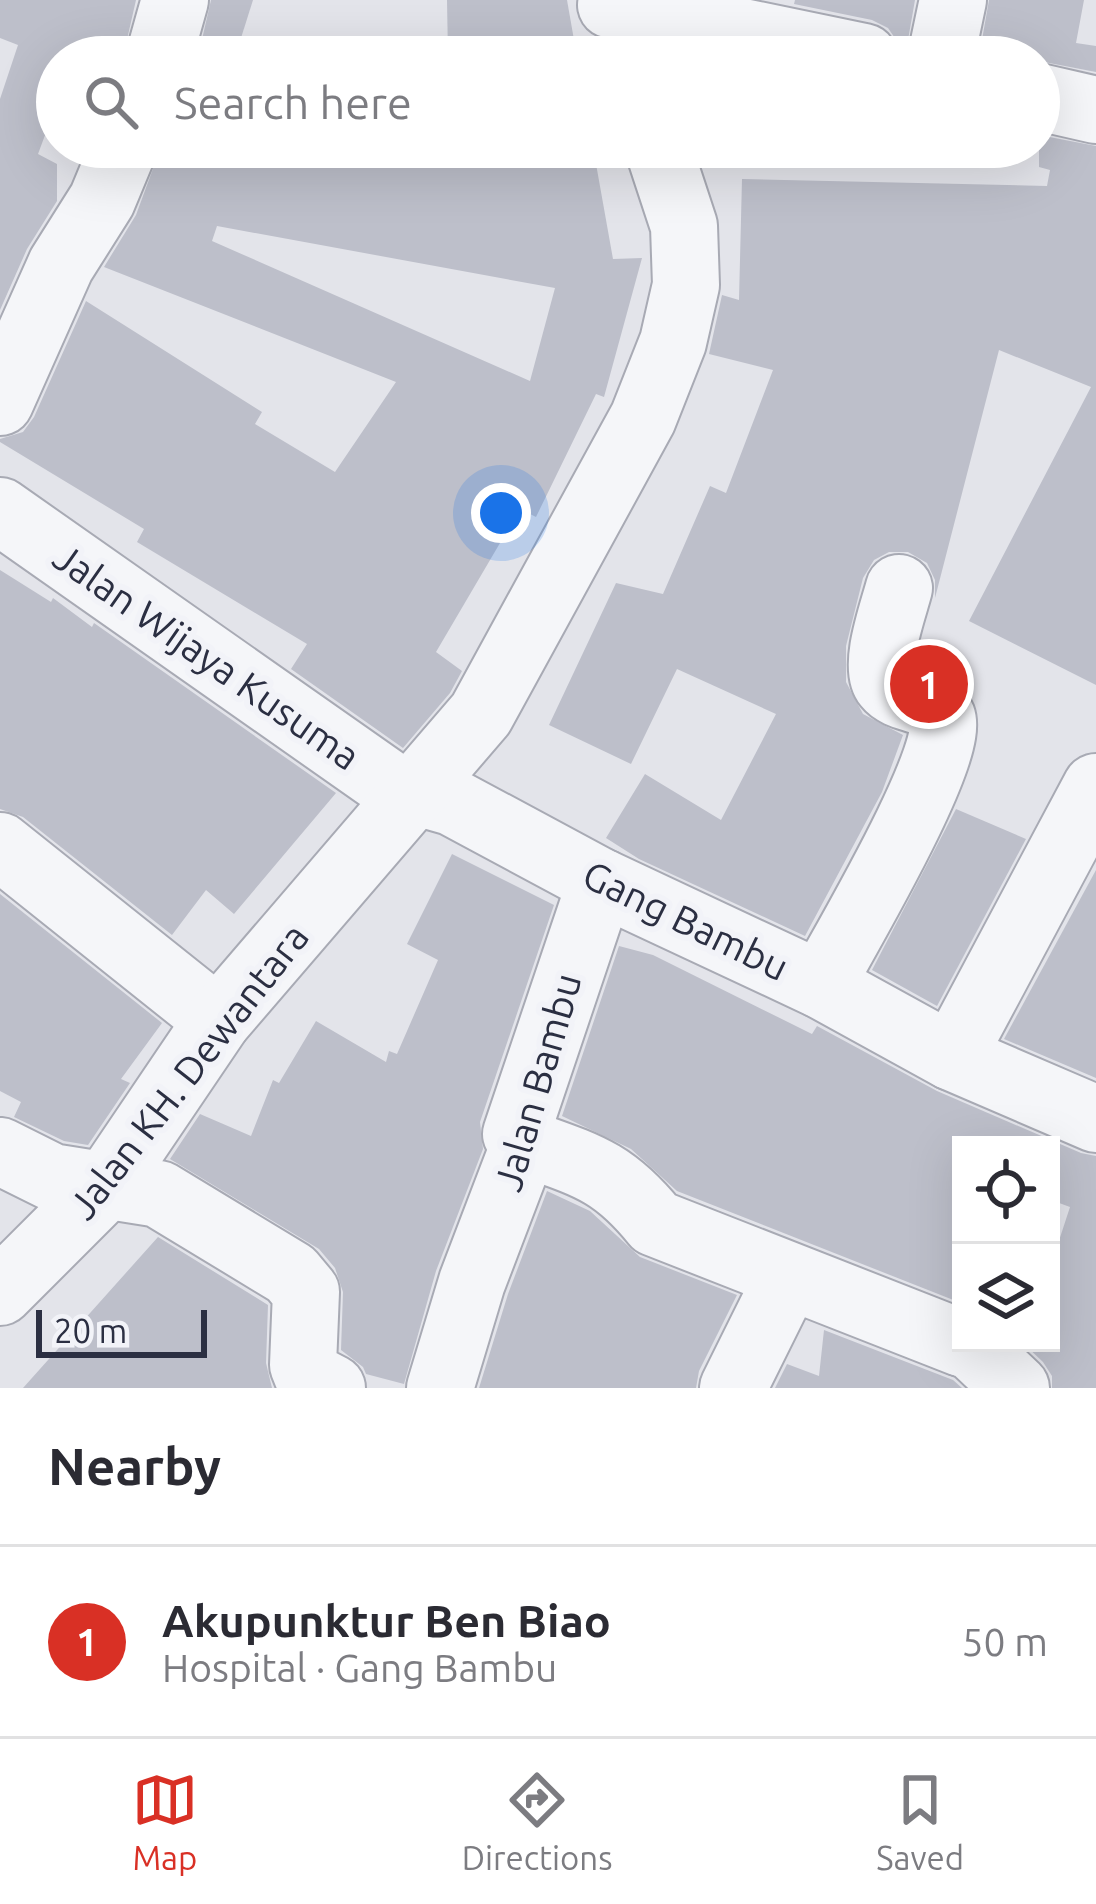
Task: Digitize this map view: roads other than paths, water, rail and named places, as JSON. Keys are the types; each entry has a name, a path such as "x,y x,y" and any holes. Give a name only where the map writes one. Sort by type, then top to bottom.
{"street":[{"path":"165,36 175,0"},
{"path":"945,36 953,0"},
{"path":"617,21 720,36"},
{"path":"1060,102 1096,110"},
{"path":"0,402 61,265 115,168"},
{"name":"Jalan KH. Dewantara","path":"0,1292 105,1186 218,1020 481,714 643,418 673,342 686,285 684,226 665,168"},
{"name":"Jalan Wijaya Kusuma","path":"0,511 389,784 418,791"},
{"path":"821,985 910,823 940,741 942,717 934,706 896,692 885,683 880,669 899,588"},
{"path":"952,1057 1096,787"},
{"name":"Gang Bambu","path":"418,791 452,802 601,882 821,985 952,1057 1096,1120"},
{"path":"0,846 218,1020"},
{"name":"Jalan Bambu","path":"440,1388 472,1282 525,1143 516,1134 601,882"},
{"path":"525,1143 604,1172 634,1196 655,1223 952,1340"},
{"path":"0,1151 52,1177 159,1195 291,1274 306,1292 303,1365 307,1375 332,1388"},
{"path":"734,1388 788,1277"},
{"path":"978,1352 1016,1388"}],"place":[{"name":"Akupunktur Ben Biao","path":"929,684"}]}
